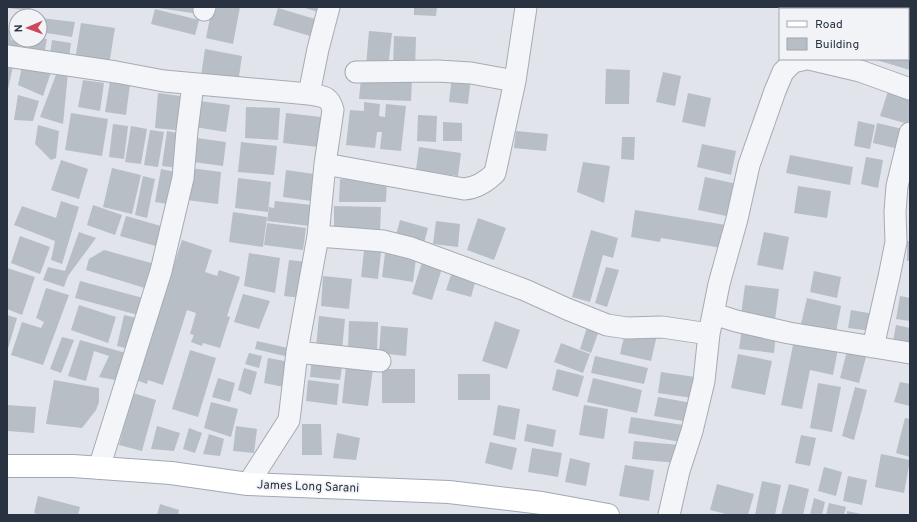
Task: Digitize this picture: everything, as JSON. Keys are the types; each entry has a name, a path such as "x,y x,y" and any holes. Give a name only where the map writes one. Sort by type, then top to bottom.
{"main road":[{"name":"James Long Sarani","path":"7,466 73,466 171,473 248,484 449,492 542,503 608,515"}],"street":[{"path":"310,94 318,49 329,7"},
{"path":"325,164 464,189 471,188 488,180 495,173 515,81 526,7"},
{"path":"7,56 116,72 164,81 310,94 326,97 331,103 333,110 325,164 318,236 297,352 289,420 248,484"},
{"path":"669,515 679,471 692,431 702,388 709,334 719,284 749,165 783,72 793,62 803,60"},
{"path":"812,60 860,71 910,89"},
{"path":"356,72 438,71 472,73 515,81"},
{"path":"99,468 160,271 183,178 193,84"},
{"path":"873,347 896,242 895,212 897,186 910,134"},
{"path":"318,236 383,241 411,248 525,290 607,325 627,328 662,327 709,334"},
{"path":"714,314 736,321 789,333 910,353"},
{"path":"297,352 380,361"}],"building":[{"path":"8,7 31,7 31,8"},
{"path":"158,7 200,7 199,14"},
{"path":"212,7 240,7 233,44 206,38"},
{"path":"302,7 319,7 318,12"},
{"path":"414,7 437,7 436,16 414,15"},
{"path":"278,8 315,19 310,36 273,25"},
{"path":"155,9 199,20 195,35 151,24"},
{"path":"48,19 75,22 72,37 48,33"},
{"path":"909,19 910,19 910,70 876,60 909,60"},
{"path":"7,22 8,48 18,48 17,51 7,49"},
{"path":"81,23 115,28 109,65 75,60"},
{"path":"369,31 392,33 388,68 366,66"},
{"path":"394,36 416,37 415,69 393,69"},
{"path":"52,40 71,43 69,58 50,55"},
{"path":"29,48 45,48 44,55 28,53"},
{"path":"205,49 242,56 238,83 201,76"},
{"path":"7,61 14,62 8,89 7,89"},
{"path":"22,67 51,72 43,96 18,85"},
{"path":"606,69 630,70 629,104 605,104"},
{"path":"57,72 68,73 63,124 40,117"},
{"path":"663,72 681,76 675,106 656,102"},
{"path":"452,75 471,77 468,104 449,102"},
{"path":"361,78 412,79 411,101 359,99"},
{"path":"83,80 104,83 100,111 78,107"},
{"path":"110,81 130,84 126,115 105,112"},
{"path":"890,85 910,91 910,117 908,124 880,116"},
{"path":"158,93 188,97 185,131 155,128"},
{"path":"688,93 711,98 705,127 682,122"},
{"path":"18,95 39,101 33,121 14,120"},
{"path":"192,100 230,105 226,132 188,126"},
{"path":"364,102 380,104 379,116 385,117 386,104 406,106 401,151 380,149 382,132 377,132 375,148 346,145 350,110 364,111"},
{"path":"246,107 280,108 278,140 245,138"},
{"path":"71,113 108,119 102,156 65,150"},
{"path":"286,113 321,117 318,147 283,143"},
{"path":"418,115 437,116 436,142 417,141"},
{"path":"858,121 875,125 870,149 854,146"},
{"path":"443,122 462,123 462,141 443,141"},
{"path":"877,123 903,129 899,149 873,143"},
{"path":"113,124 128,126 124,159 109,157"},
{"path":"38,125 59,131 56,158 51,160 35,144"},
{"path":"131,126 147,129 141,164 125,162"},
{"path":"150,130 164,132 158,167 144,165"},
{"path":"167,131 183,134 178,168 162,166"},
{"path":"516,131 548,134 546,151 514,148"},
{"path":"189,137 226,142 223,166 186,161"},
{"path":"622,137 635,137 634,160 621,159"},
{"path":"241,142 277,146 274,175 238,172"},
{"path":"702,144 736,151 731,175 697,167"},
{"path":"419,147 461,153 458,176 416,170"},
{"path":"790,155 853,167 850,185 786,173"},
{"path":"866,157 883,160 878,188 861,184"},
{"path":"61,160 88,169 79,199 51,190"},
{"path":"583,162 610,166 604,203 577,192"},
{"path":"112,168 141,175 132,214 103,207"},
{"path":"190,168 221,172 218,204 187,200"},
{"path":"161,169 180,173 174,205 155,202"},
{"path":"286,170 314,174 311,201 283,197"},
{"path":"143,176 155,179 147,218 135,215"},
{"path":"705,177 737,184 731,217 698,210"},
{"path":"238,178 271,182 268,212 235,208"},
{"path":"340,179 387,180 386,202 339,202"},
{"path":"798,186 831,191 827,218 794,213"},
{"path":"61,201 79,207 62,264 51,260 55,241 14,225 22,206 56,218"},
{"path":"275,201 312,205 310,226 267,221 269,207 274,208"},
{"path":"93,205 122,215 115,235 87,225"},
{"path":"334,206 381,207 380,232 334,231"},
{"path":"635,210 726,225 722,248 661,238 660,242 631,237"},
{"path":"233,212 267,217 263,247 229,242"},
{"path":"126,216 168,228 163,248 120,236"},
{"path":"478,218 506,228 494,260 467,250"},
{"path":"400,220 428,228 424,243 396,235"},
{"path":"436,221 460,224 458,247 433,244"},
{"path":"267,223 306,228 303,250 264,245"},
{"path":"591,230 618,238 613,258 603,255 590,302 572,297"},
{"path":"79,232 96,238 68,276 64,287 43,280 48,267 65,271"},
{"path":"764,232 789,237 783,270 757,265"},
{"path":"20,236 50,247 40,274 11,263"},
{"path":"182,240 212,250 205,272 217,276 219,270 240,277 227,316 230,317 220,348 203,343 202,346 191,342 194,335 190,334 196,313 187,310 163,385 148,380 147,384 136,380"},
{"path":"907,241 910,241 910,261 907,261"},
{"path":"365,242 382,244 378,279 361,277"},
{"path":"386,246 417,251 413,282 382,277"},
{"path":"104,250 155,264 148,289 86,270 89,259"},
{"path":"249,253 280,258 275,293 244,286"},
{"path":"424,256 444,262 432,300 412,294"},
{"path":"289,260 308,262 302,298 284,296"},
{"path":"606,267 619,270 607,307 595,303"},
{"path":"7,268 35,277 22,315 7,309"},
{"path":"814,271 841,277 837,298 810,292"},
{"path":"452,272 476,279 471,297 446,290"},
{"path":"323,276 352,279 349,309 321,306"},
{"path":"80,281 143,298 138,315 75,298"},
{"path":"745,285 779,289 775,320 741,315"},
{"path":"46,288 69,295 43,365 11,355 22,322 41,328 44,322 36,318"},
{"path":"243,294 270,301 259,329 234,322"},
{"path":"900,296 910,298 910,321 896,319"},
{"path":"807,298 841,306 836,332 801,324"},
{"path":"79,305 116,317 108,343 71,330"},
{"path":"851,310 874,314 871,331 848,328"},
{"path":"7,315 17,318 7,352"},
{"path":"124,315 141,319 134,350 117,346"},
{"path":"319,316 345,319 342,350 316,347"},
{"path":"349,321 378,322 377,351 348,349"},
{"path":"495,321 520,330 507,369 482,361"},
{"path":"589,321 601,325 591,353 580,349"},
{"path":"896,325 910,328 910,350 892,347"},
{"path":"381,326 408,328 406,356 379,353"},
{"path":"626,328 657,335 651,361 620,354"},
{"path":"742,328 776,332 774,353 739,349"},
{"path":"62,337 74,340 61,373 50,369"},
{"path":"80,340 126,353 115,380 99,377 109,356 94,351 86,381 68,376"},
{"path":"794,340 838,349 833,375 810,370 802,409 781,405"},
{"path":"257,341 292,349 289,357 255,349"},
{"path":"561,343 590,354 583,373 554,362"},
{"path":"190,350 216,358 198,417 172,409"},
{"path":"847,351 866,357 859,383 840,378"},
{"path":"249,353 262,356 259,368 245,364"},
{"path":"738,354 772,361 765,395 731,388"},
{"path":"312,356 343,360 340,380 310,377"},
{"path":"595,356 648,368 644,384 591,373"},
{"path":"268,358 290,362 284,387 264,383"},
{"path":"346,366 373,369 368,406 342,403"},
{"path":"244,368 257,372 251,395 238,390"},
{"path":"382,369 415,369 415,403 382,403"},
{"path":"557,369 584,376 578,397 552,390"},
{"path":"661,372 695,377 692,398 658,393"},
{"path":"458,374 490,374 490,400 458,400"},
{"path":"218,378 235,383 230,402 212,397"},
{"path":"593,378 642,390 637,413 587,402"},
{"path":"54,380 99,388 99,402 96,410 82,428 46,424"},
{"path":"308,380 339,384 337,405 306,401"},
{"path":"900,382 910,384 910,406 894,402"},
{"path":"818,383 841,387 832,432 810,428"},
{"path":"855,387 867,390 854,440 842,436"},
{"path":"133,393 156,400 142,451 119,445"},
{"path":"658,397 692,403 689,422 654,416"},
{"path":"211,402 238,409 231,437 204,428"},
{"path":"7,405 36,407 34,433 7,431"},
{"path":"498,405 520,409 515,440 493,435"},
{"path":"584,405 608,409 604,439 579,435"},
{"path":"631,417 683,425 681,442 628,433"},
{"path":"905,418 910,419 910,457 896,453"},
{"path":"302,424 321,424 322,455 302,455"},
{"path":"527,424 556,430 553,447 524,441"},
{"path":"157,426 180,433 174,451 151,449"},
{"path":"236,426 257,429 254,453 233,451"},
{"path":"189,428 202,433 195,453 183,449"},
{"path":"337,433 360,438 356,460 333,458"},
{"path":"209,434 224,439 220,456 203,454"},
{"path":"801,435 816,438 810,466 795,463"},
{"path":"634,441 680,445 678,463 632,459"},
{"path":"490,442 517,448 512,470 485,463"},
{"path":"532,448 562,453 558,477 528,472"},
{"path":"881,454 910,460 904,493 875,487"},
{"path":"570,458 590,463 586,486 565,482"},
{"path":"625,465 654,470 649,501 619,496"},
{"path":"824,467 842,472 836,496 818,491"},
{"path":"848,476 867,480 862,505 843,501"},
{"path":"762,481 781,485 775,515 755,515"},
{"path":"717,484 754,494 748,515 730,515 710,510"},
{"path":"789,484 809,489 803,515 781,515"},
{"path":"38,496 80,507 78,515 41,515 34,513"},
{"path":"814,498 825,502 822,515 810,515"},
{"path":"829,503 846,507 844,515 826,515"},
{"path":"160,504 179,510 178,515 157,515"},
{"path":"847,511 861,514 861,515 847,515"}]}
